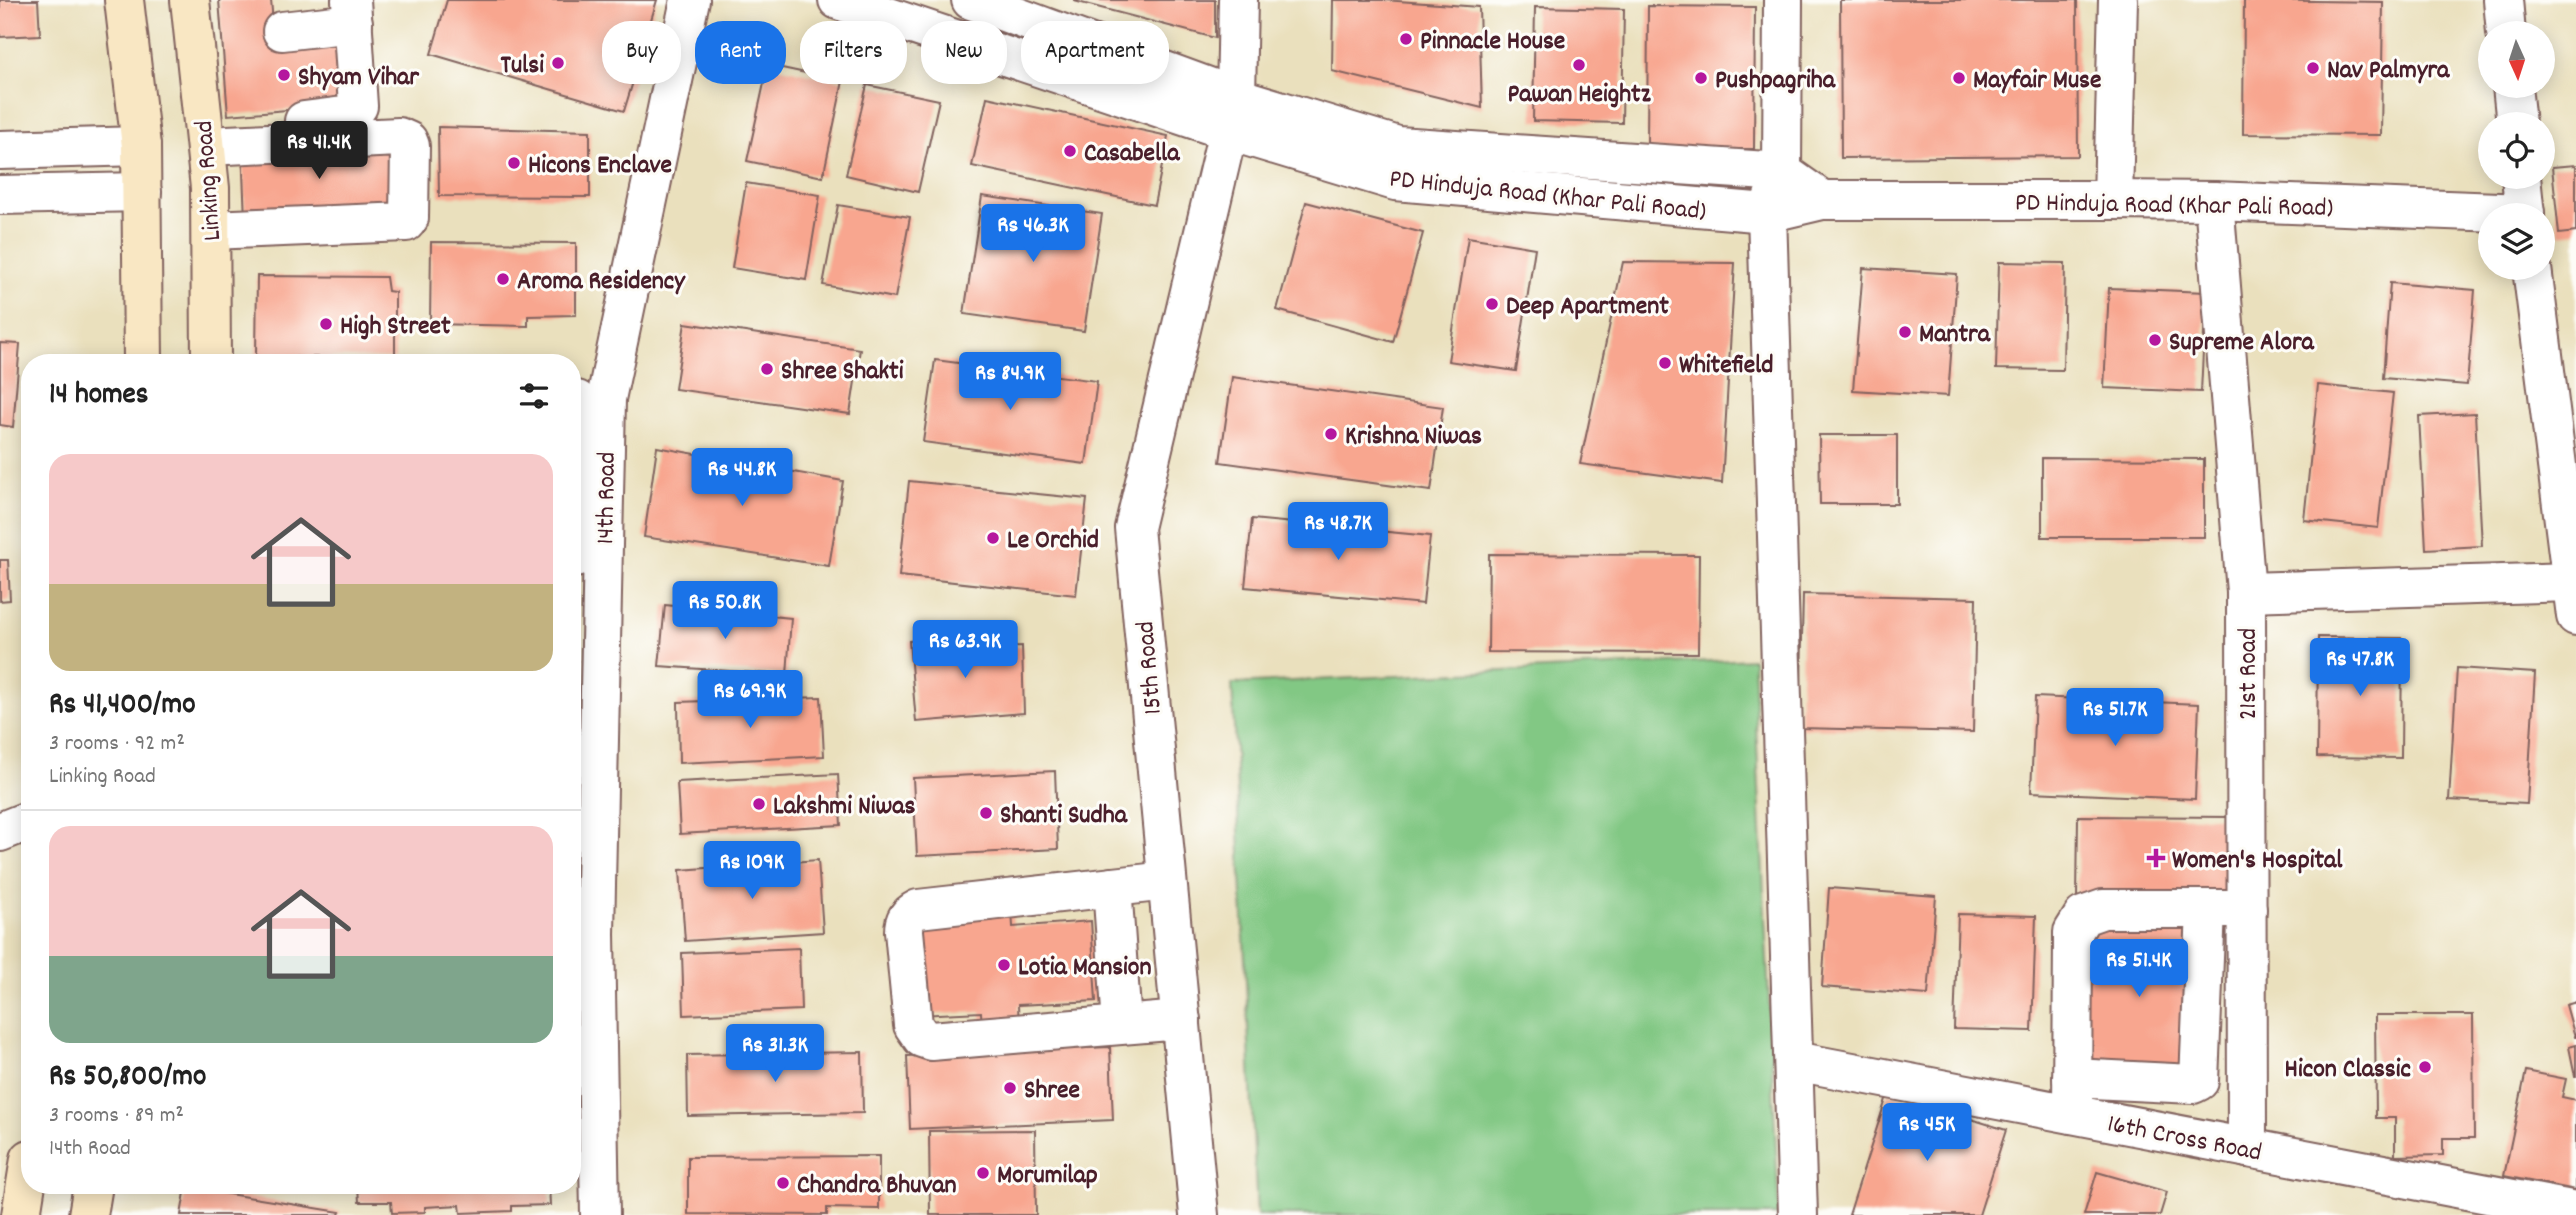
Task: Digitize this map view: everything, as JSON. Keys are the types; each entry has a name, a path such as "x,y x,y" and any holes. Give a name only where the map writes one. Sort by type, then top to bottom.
{"main road":[{"path":"124,0 141,146 143,354"},
{"name":"Linking Road","path":"190,0 210,188 211,354"},
{"path":"22,1215 25,1194"},
{"path":"88,1215 92,1194"}],"street":[{"name":"14th Road","path":"600,1215 596,934 583,558 585,400 690,0"},
{"name":"PD Hinduja Road (Khar Pali Road)","path":"838,0 1232,114 1398,146 1782,172"},
{"name":"PD Hinduja Road (Khar Pali Road)","path":"971,0 1232,114 1395,181 1767,213 1822,200 2524,202"},
{"name":"15th Road","path":"1199,1215 1134,528 1232,114 1238,0"},
{"path":"1783,0 1782,172 1767,213 1798,1215"},
{"path":"2113,200 2118,0"},
{"path":"2503,0 2505,21"},
{"path":"205,138 351,115 358,106 352,11 282,31"},
{"path":"205,138 399,137 408,141 410,146 409,218 406,222 211,230"},
{"path":"0,150 141,146"},
{"path":"1782,172 1822,200"},
{"path":"0,195 142,192"},
{"name":"21st Road","path":"2214,201 2246,592 2247,1148"},
{"path":"2246,592 2573,599 2533,280"},
{"path":"0,832 21,824"},
{"path":"1167,881 918,909 904,922 904,931 914,1024 922,1038 931,1041 1181,1020"},
{"path":"1112,887 1122,1024"},
{"path":"2206,909 2199,1081 2193,1084 2072,1096 2073,932 2083,916 2103,909 2206,909 2247,909"},
{"name":"16th Cross Road","path":"1795,1061 2072,1096 2247,1148 2576,1211"}],"green space":[{"path":"1753,659 1779,1215 1257,1215 1232,684"}],"building":[{"path":"0,0 38,0 40,35 0,37"},
{"name":"Shyam Vihar","path":"219,0 271,0 275,45 339,41 345,105 228,115"},
{"name":"Tulsi","path":"447,0 657,0 651,21 602,21 602,84 632,84 624,111 431,54"},
{"path":"1215,0 1215,38 1169,26 1169,21 1150,21 1074,1"},
{"name":"Pinnacle House","path":"1333,0 1384,0 1479,7 1482,108 1332,71"},
{"name":"Mayfair Muse","path":"1840,0 2077,0 2078,156 1841,158"},
{"name":"Nav Palmyra","path":"2244,0 2383,2 2381,135 2243,134"},
{"name":"Pushpagriha","path":"1648,6 1755,7 1754,149 1647,149"},
{"name":"Pawan Heightz","path":"1535,7 1624,9 1622,123 1533,121"},
{"path":"786,69 800,72 800,84 842,84 823,177 747,161 764,84 786,84"},
{"path":"867,85 939,100 918,192 846,175"},
{"name":"Casabella","path":"987,97 1168,136 1154,205 972,166"},
{"name":"Hicons Enclave","path":"438,127 590,131 590,197 439,196"},
{"path":"392,143 395,215 245,219 242,148"},
{"path":"2576,165 2576,232 2559,234 2555,167"},
{"path":"746,183 820,195 806,280 732,268"},
{"path":"982,196 1102,214 1084,331 964,314"},
{"path":"1306,202 1423,233 1393,342 1277,310"},
{"path":"838,205 910,217 895,298 823,285"},
{"name":"Deep Apartment","path":"1468,237 1535,248 1516,371 1448,361"},
{"name":"Aroma Residency","path":"431,242 576,243 576,315 528,316 528,326 430,324"},
{"name":"Whitefield","path":"1623,262 1735,263 1722,483 1580,464"},
{"path":"1999,262 2065,263 2063,370 1996,369"},
{"name":"Mantra","path":"1863,268 1957,274 1948,396 1853,390"},
{"name":"High Street","path":"257,276 386,277 388,291 395,292 395,354 256,354"},
{"path":"2390,283 2475,290 2467,385 2383,378"},
{"name":"Supreme Alora","path":"2109,288 2206,292 2201,392 2104,388"},
{"name":"Shree Shakti","path":"685,323 860,349 850,414 675,389"},
{"path":"0,343 20,344 13,427 0,425"},
{"path":"935,360 1097,381 1086,464 923,442"},
{"name":"Krishna Niwas","path":"1232,377 1443,407 1431,491 1220,462"},
{"path":"2318,385 2393,393 2378,528 2304,520"},
{"path":"2475,413 2482,546 2426,549 2419,416"},
{"path":"1819,435 1897,435 1897,504 1820,504"},
{"path":"657,447 843,481 829,566 644,537"},
{"path":"2042,458 2204,459 2204,537 2042,537"},
{"name":"Le Orchid","path":"909,481 1087,499 1076,595 899,576"},
{"path":"1252,519 1430,536 1423,604 1245,587"},
{"path":"1489,554 1699,555 1698,653 1488,652"},
{"path":"0,560 8,560 10,600 0,601"},
{"path":"1803,594 1976,598 1973,732 1800,728"},
{"path":"665,605 791,618 787,675 659,666"},
{"path":"970,636 972,649 1022,646 1024,713 916,722 909,641"},
{"path":"2318,637 2402,638 2401,758 2317,757"},
{"path":"2457,668 2535,673 2527,804 2449,800"},
{"path":"821,697 824,756 679,763 678,702"},
{"path":"2035,697 2199,704 2195,799 2031,792"},
{"name":"Shanti Sudha","path":"1055,771 1058,849 917,856 913,778"},
{"name":"Lakshmi Niwas","path":"838,774 841,825 680,834 677,782"},
{"name":"Women's Hospital","path":"2078,816 2235,817 2233,901 2077,900"},
{"path":"818,860 823,932 685,941 680,870"},
{"path":"1829,888 1936,896 1928,995 1822,987"},
{"name":"Lotia Mansion","path":"1012,911 1013,927 1091,921 1096,1001 1018,1005 1019,1028 982,1030 981,1012 918,1015 912,928 948,925 946,916"},
{"path":"1958,914 2036,916 2032,1031 1954,1029"},
{"path":"2084,921 2200,926 2193,1079 2077,1069"},
{"path":"799,948 801,1010 684,1015 682,953"},
{"path":"2576,1002 2576,1037 2575,1037 2566,1005"},
{"name":"Hicon Classic","path":"2375,1015 2473,1015 2474,1138 2443,1138 2443,1155 2395,1156 2395,1118 2376,1118"},
{"path":"2576,1045 2576,1076 2575,1076 2569,1047"},
{"name":"Shree","path":"1110,1047 1113,1120 910,1129 907,1056"},
{"path":"862,1052 863,1113 688,1116 687,1055"},
{"path":"2526,1071 2566,1079 2562,1097 2576,1100 2576,1190 2504,1176"},
{"path":"1888,1093 2006,1130 1979,1215 1849,1215"},
{"name":"Morumilap","path":"1035,1130 1036,1215 930,1215 929,1131"},
{"name":"Chandra Bhuvan","path":"879,1156 879,1209 827,1208 827,1215 688,1214 688,1157"},
{"path":"2097,1172 2167,1192 2160,1215 2084,1215"},
{"path":"185,1194 229,1194 340,1212 339,1215 181,1215"},
{"path":"359,1194 549,1194 550,1205 512,1206 512,1211 461,1213 460,1205 425,1207 425,1212 392,1213 391,1202 359,1202"}],"place":[{"name":"Pinnacle House","path":"1406,39"},
{"name":"Tulsi","path":"558,63"},
{"name":"Pawan Heightz","path":"1579,65"},
{"name":"Nav Palmyra","path":"2313,68"},
{"name":"Shyam Vihar","path":"284,75"},
{"name":"Pushpagriha","path":"1701,78"},
{"name":"Mayfair Muse","path":"1959,78"},
{"name":"Casabella","path":"1070,151"},
{"name":"Hicons Enclave","path":"514,163"},
{"name":"Aroma Residency","path":"503,279"},
{"name":"Deep Apartment","path":"1492,304"},
{"name":"High Street","path":"326,324"},
{"name":"Mantra","path":"1905,332"},
{"name":"Supreme Alora","path":"2155,340"},
{"name":"Whitefield","path":"1665,363"},
{"name":"Shree Shakti","path":"767,369"},
{"name":"Krishna Niwas","path":"1331,434"},
{"name":"Le Orchid","path":"993,538"},
{"name":"Lakshmi Niwas","path":"759,804"},
{"name":"Shanti Sudha","path":"986,813"},
{"name":"Women's Hospital","path":"2156,858"},
{"name":"Lotia Mansion","path":"1004,965"},
{"name":"Hicon Classic","path":"2425,1067"},
{"name":"Shree","path":"1010,1088"},
{"name":"Morumilap","path":"983,1173"},
{"name":"Chandra Bhuvan","path":"783,1183"}]}
